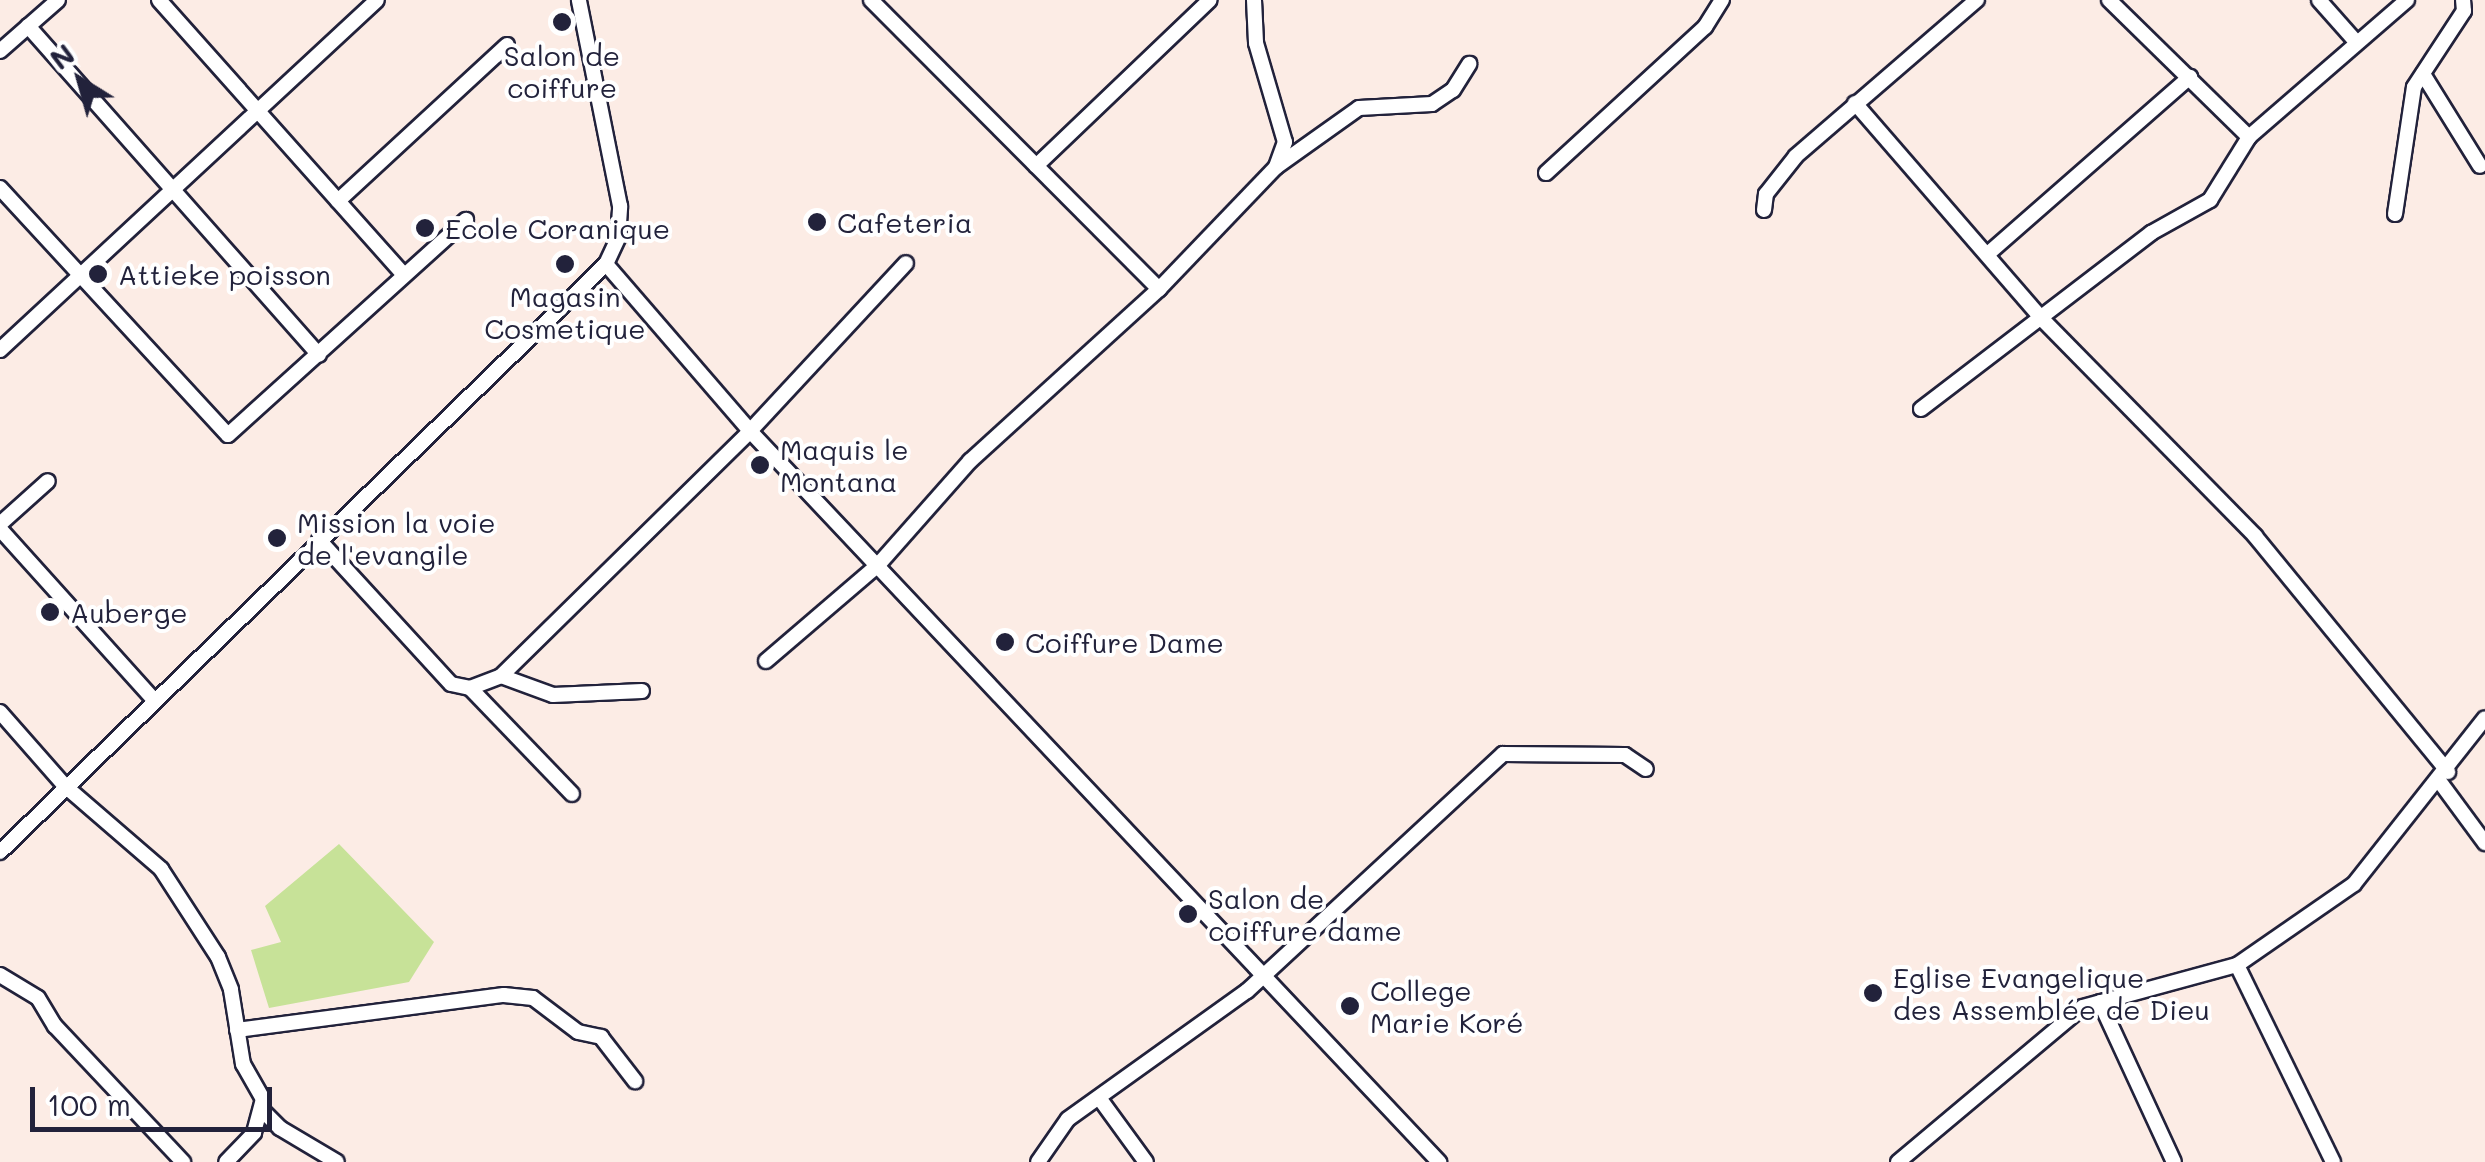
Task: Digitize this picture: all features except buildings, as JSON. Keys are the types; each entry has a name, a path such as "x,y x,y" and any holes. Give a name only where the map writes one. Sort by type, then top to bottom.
{"street":[{"path":"0,52 58,0"},
{"path":"159,0 404,275"},
{"path":"0,350 377,0"},
{"path":"0,852 153,699 606,264 618,238 620,206 579,0"},
{"path":"871,0 1159,289"},
{"path":"1036,166 1210,0"},
{"path":"1254,0 1256,43 1285,142 1276,167"},
{"path":"1546,173 1705,27 1722,0"},
{"path":"1764,210 1766,194 1796,156 1977,0"},
{"path":"2109,0 2249,137"},
{"path":"2320,0 2357,44"},
{"path":"1921,408 2043,320 2151,234 2210,200 2249,137 2407,0"},
{"path":"2395,214 2408,108 2423,74 2464,11 2463,0"},
{"path":"28,26 320,355"},
{"path":"338,201 507,45"},
{"path":"766,661 878,565 970,461 1159,289 1276,167 1359,108 1432,104 1453,90 1469,64"},
{"path":"2423,74 2480,166"},
{"path":"1990,252 2190,77"},
{"path":"1855,103 1990,252 2043,320 2254,536 2444,777 2485,843"},
{"path":"0,188 228,435 466,220"},
{"path":"319,540 451,684 470,688 501,676 750,431 906,263"},
{"path":"606,264 750,431 1440,1162"},
{"path":"48,481 0,527 153,699"},
{"path":"501,676 553,696 642,691"},
{"path":"470,688 572,794"},
{"path":"0,712 65,786 161,870 185,902 226,977 237,1030 263,1111 280,1128 337,1162"},
{"path":"1898,1162 2082,1006 2238,965 2354,884 2444,777 2485,718"},
{"path":"1038,1162 1068,1119 1263,975 1503,754 1625,755 1646,769"},
{"path":"2238,965 2333,1162"},
{"path":"0,975 38,998 55,1026 183,1162"},
{"path":"237,1030 504,995 533,998 578,1032 600,1038 635,1080"},
{"path":"2100,1002 2174,1162"},
{"path":"1100,1099 1146,1162"},
{"path":"226,1162 254,1133 263,1111"}],"green space":[{"path":"339,844 434,942 409,982 269,1008 251,950 281,942 265,906"}],"place":[{"name":"Salon de coiffure","path":"562,22"},
{"name":"Cafeteria","path":"817,222"},
{"name":"Ecole Coranique","path":"425,228"},
{"name":"Magasin Cosmetique","path":"565,264"},
{"name":"Attieke poisson","path":"98,274"},
{"name":"Maquis le Montana","path":"760,465"},
{"name":"Mission la voie de l'evangile","path":"277,538"},
{"name":"Auberge","path":"50,612"},
{"name":"Coiffure Dame","path":"1005,642"},
{"name":"Salon de coiffure dame","path":"1188,914"},
{"name":"Eglise Evangelique des Assemblée de Dieu","path":"1873,993"},
{"name":"College Marie Koré","path":"1350,1006"}]}
